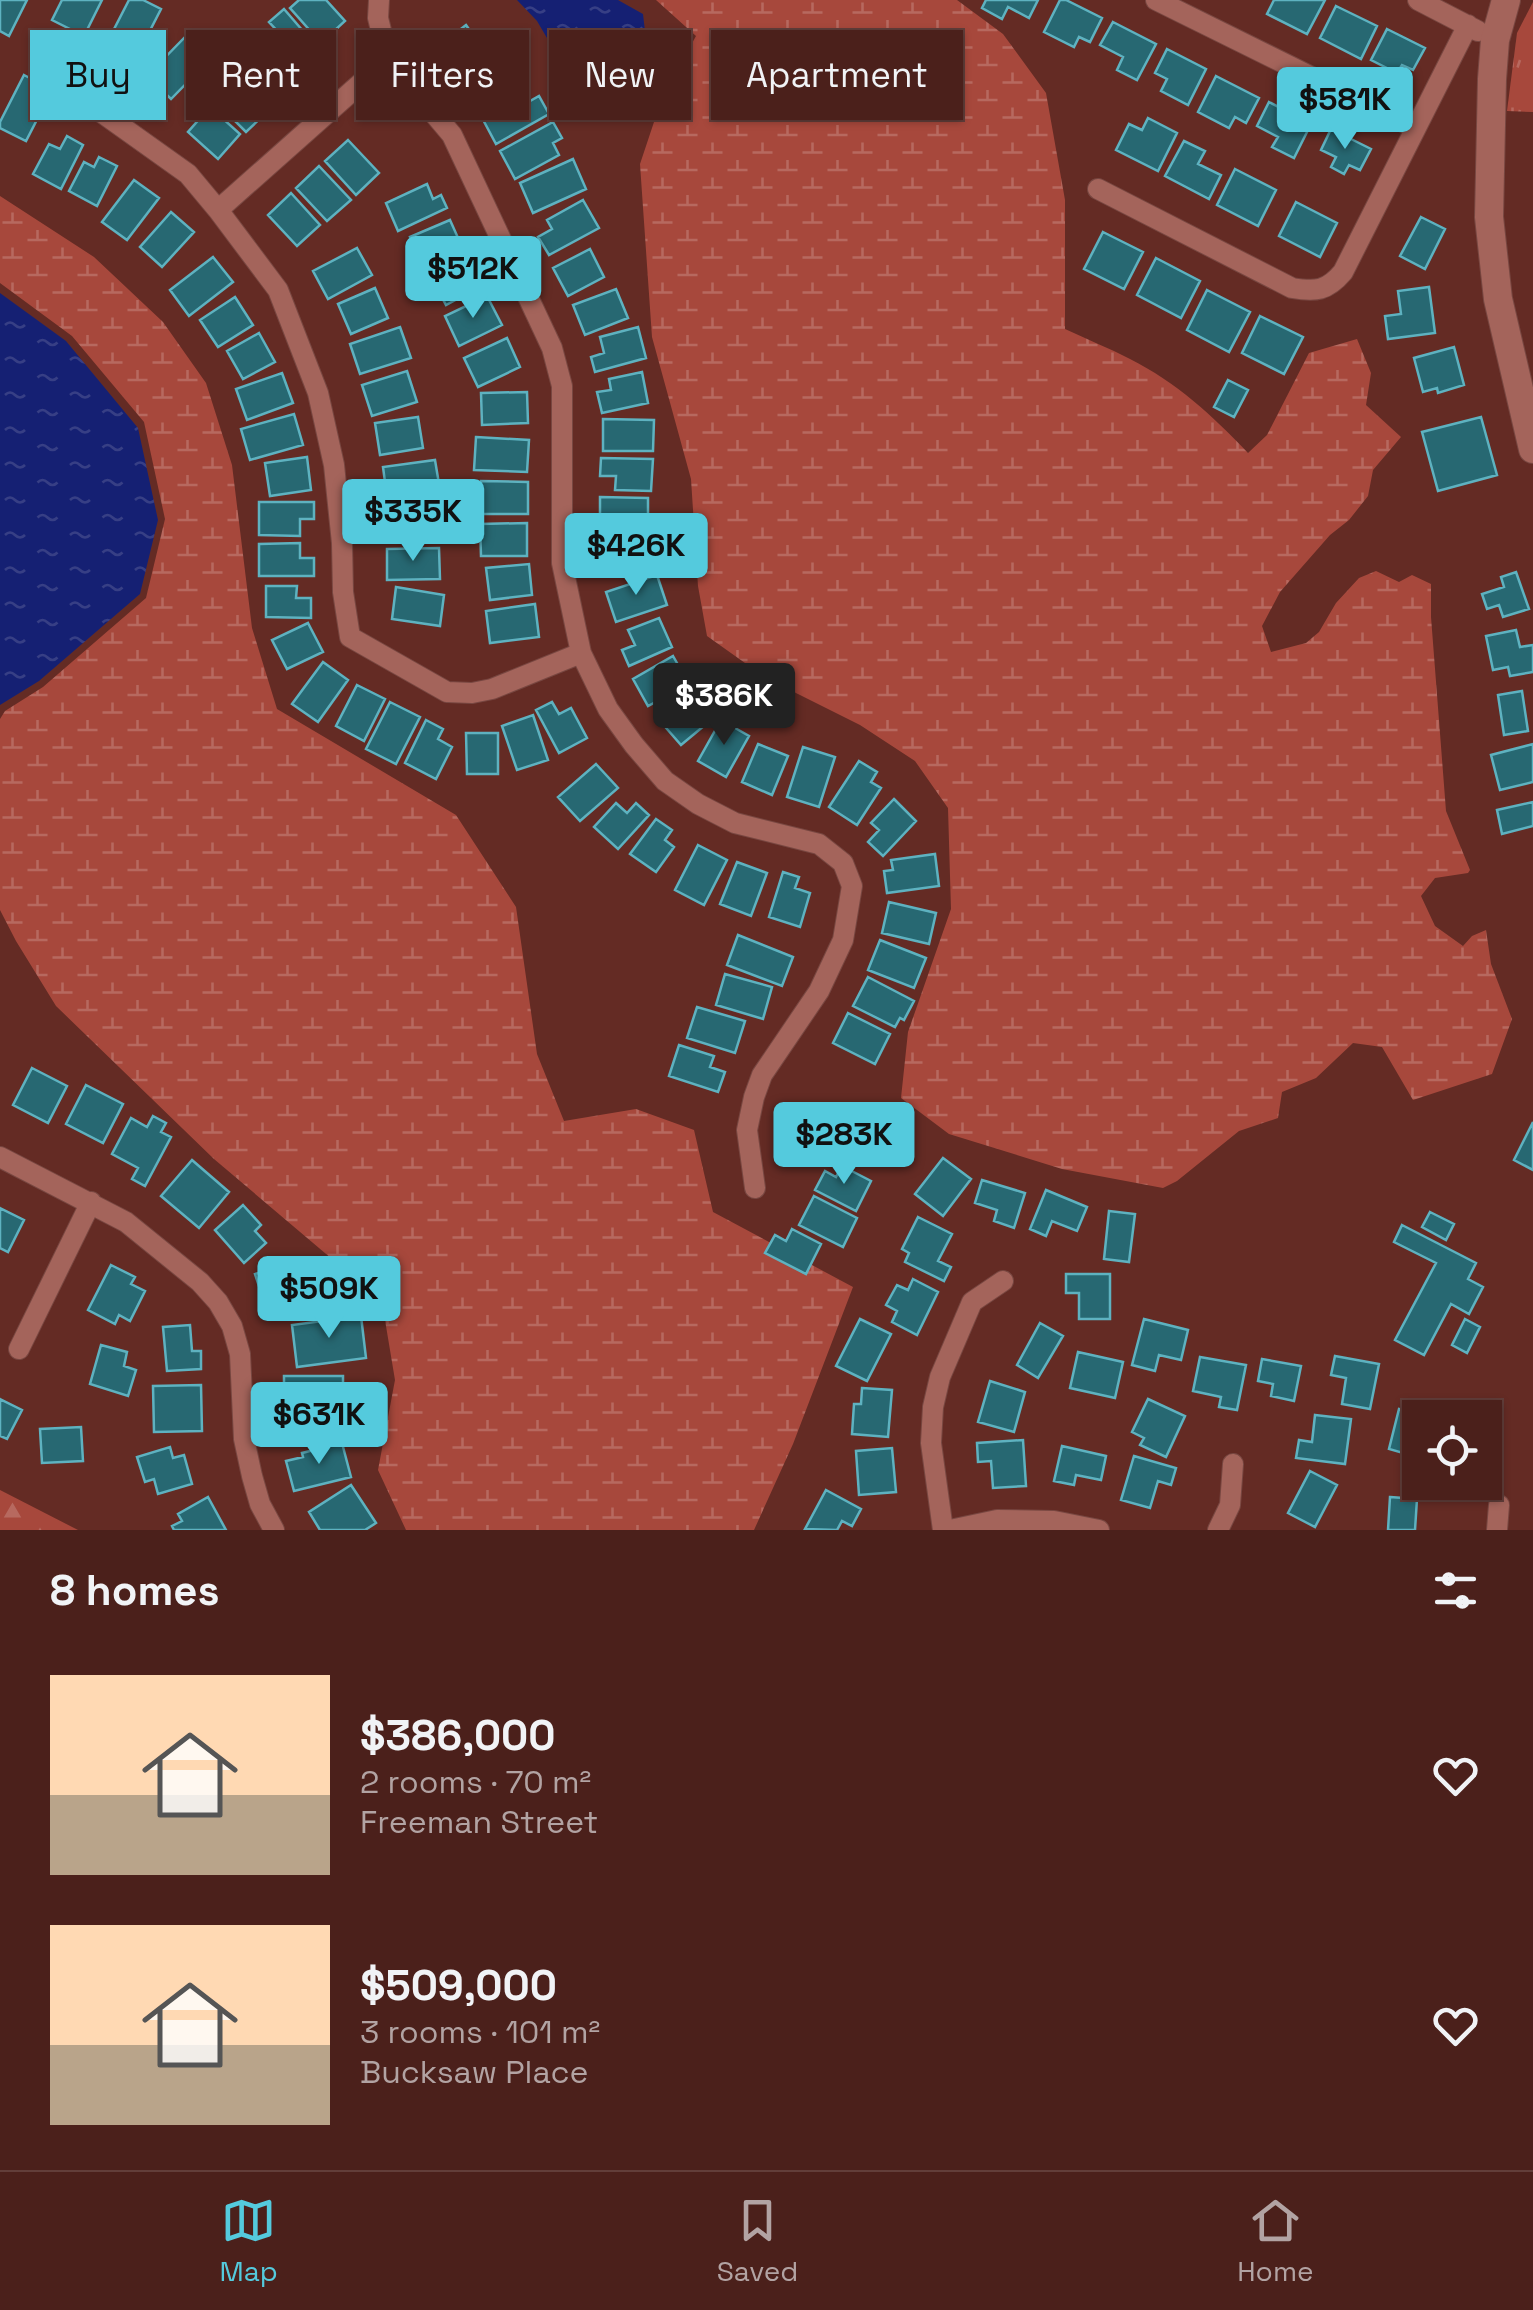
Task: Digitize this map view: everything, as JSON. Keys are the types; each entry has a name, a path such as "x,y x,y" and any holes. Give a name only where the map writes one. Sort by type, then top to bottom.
{"street":[{"path":"379,0 381,30"},
{"path":"1156,0 1415,128"},
{"path":"1418,0 1495,40"},
{"path":"1506,0 1495,40 1492,78 1491,233 1498,299 1533,449"},
{"path":"1098,189 1292,288 1319,290 1343,272 1468,25"},
{"path":"218,210 356,87"},
{"path":"111,120 188,174 278,290 318,392 334,464 350,637 446,692 492,689 581,653"},
{"path":"439,120 452,135 552,348 562,386 562,563 581,653 608,710 665,780 698,804 735,823 819,844 843,863 852,886 843,940 819,991 762,1075 754,1097 747,1130 755,1188"},
{"path":"0,1157 126,1222 200,1282 218,1302 232,1326 240,1354 244,1438 260,1504 274,1530"},
{"path":"19,1349 90,1202"},
{"path":"942,1530 931,1443 940,1377 972,1302 1003,1280"},
{"path":"1218,1530 1230,1504 1233,1464"},
{"path":"1497,1530 1499,1505"},
{"path":"950,1530 997,1520 1054,1521 1099,1530"}],"green space":[{"path":"656,0 957,0 1003,34 1046,93 1065,200 1065,329 1163,378 1248,453 1267,435 1309,353 1357,339 1371,373 1366,405 1401,437 1373,470 1368,496 1280,592 1262,626 1271,652 1306,643 1319,632 1336,603 1359,578 1376,571 1399,582 1412,575 1431,584 1446,811 1470,870 1435,878 1421,896 1435,926 1463,946 1472,936 1486,930 1491,964 1512,1019 1492,1074 1413,1100 1382,1047 1353,1043 1316,1078 1282,1092 1278,1118 1239,1131 1163,1188 1062,1169 949,1134 901,1098 908,1032 951,909 948,808 915,761 860,725 766,678 707,636 698,586 691,479 652,337 640,164 655,120 691,120 691,45 696,36"},
{"path":"1533,2 1533,112 1507,111 1517,33"},
{"path":"0,196 94,257 163,322 206,383 232,465 252,628 277,709 456,815 516,907 537,1054 564,1121 636,1109 694,1130 713,1212 853,1287 793,1444 754,1530 406,1530 378,1470 395,1380 384,1314 345,1270 214,1159 56,1006 16,941 0,910 0,719 146,598 165,519 144,422 72,336 0,283"},
{"path":"0,1490 78,1530 0,1530"}],"water":[{"path":"517,0 618,0 643,14 645,30 549,30 549,41"},
{"path":"0,293 66,341 138,428 158,520 140,594 39,681 0,705"}],"building":[{"path":"0,0 27,0 9,36 0,31"},
{"path":"62,0 102,0 87,30 72,30 52,20"},
{"path":"129,0 143,0 161,9 150,30 114,30"},
{"path":"299,0 326,0 345,21 335,30 309,30 290,8"},
{"path":"986,0 1038,0 1029,18 1008,7 1002,19 982,8"},
{"path":"1060,0 1102,18 1090,42 1079,37 1074,47 1044,32"},
{"path":"1274,0 1325,0 1307,34 1267,14"},
{"path":"1336,6 1377,26 1361,59 1320,38"},
{"path":"284,9 302,30 276,30 269,22"},
{"path":"1113,22 1156,44 1137,80 1117,70 1123,57 1100,45"},
{"path":"1387,29 1425,48 1413,70 1402,65 1397,73 1371,60"},
{"path":"186,36 186,84 171,99 166,94 166,57"},
{"path":"1167,49 1206,69 1188,105 1161,91 1167,79 1155,73"},
{"path":"24,75 30,78 30,120 37,120 26,141 0,128"},
{"path":"1216,76 1259,98 1246,123 1235,117 1229,128 1198,112"},
{"path":"539,96 549,114 496,144 483,120 529,120 529,99"},
{"path":"1269,102 1311,124 1294,158 1272,147 1278,137 1257,126"},
{"path":"1148,118 1177,133 1158,171 1116,150 1129,124 1142,130"},
{"path":"199,120 224,120 240,134 218,159 188,132"},
{"path":"234,120 259,120 246,132"},
{"path":"553,122 562,138 553,143 559,155 515,179 500,151"},
{"path":"1331,129 1371,149 1360,170 1349,165 1344,174 1331,167 1336,157 1321,150"},
{"path":"67,136 83,145 61,189 33,174 49,144 60,149"},
{"path":"348,140 379,173 356,195 325,161"},
{"path":"1184,141 1205,151 1198,164 1221,175 1209,199 1165,176"},
{"path":"99,157 117,166 97,206 69,191 84,162 94,167"},
{"path":"573,159 586,189 533,213 520,183"},
{"path":"319,166 351,200 327,221 296,188"},
{"path":"1235,169 1276,190 1258,226 1217,205"},
{"path":"134,180 159,198 127,240 102,222"},
{"path":"427,184 433,199 441,195 447,208 398,231 386,203"},
{"path":"291,193 320,225 297,246 268,215"},
{"path":"583,200 599,228 549,255 538,237 552,229 547,220"},
{"path":"1296,202 1337,223 1320,257 1279,236"},
{"path":"171,212 194,232 162,267 140,247"},
{"path":"1421,217 1445,229 1425,269 1400,256"},
{"path":"450,220 463,249 423,267 410,237"},
{"path":"1103,232 1143,252 1124,289 1084,269"},
{"path":"357,248 372,275 328,299 313,271"},
{"path":"590,249 604,277 568,296 553,268"},
{"path":"213,257 233,282 189,316 170,290"},
{"path":"468,257 483,285 446,305 431,277"},
{"path":"1156,258 1200,281 1181,318 1137,295"},
{"path":"1429,287 1435,333 1388,339 1385,316 1401,314 1398,291"},
{"path":"375,288 388,318 351,334 338,304"},
{"path":"616,289 628,318 585,335 573,305"},
{"path":"1207,290 1250,312 1229,352 1187,330"},
{"path":"487,296 502,325 459,346 445,316"},
{"path":"235,297 253,325 218,347 200,320"},
{"path":"1260,316 1303,337 1284,374 1242,353"},
{"path":"400,327 411,358 360,374 350,344"},
{"path":"638,327 646,358 595,372 591,357 604,353 600,337"},
{"path":"259,333 275,362 243,379 227,351"},
{"path":"507,338 520,367 478,387 464,358"},
{"path":"1454,347 1464,385 1438,393 1437,388 1423,392 1414,358"},
{"path":"407,371 417,402 372,416 362,385"},
{"path":"642,372 648,403 602,413 597,392 611,390 609,379"},
{"path":"282,373 293,403 247,420 236,389"},
{"path":"1228,380 1248,390 1234,417 1214,407"},
{"path":"527,392 528,423 482,425 481,393"},
{"path":"294,414 303,445 250,460 241,429"},
{"path":"418,417 423,448 380,455 375,423"},
{"path":"1481,417 1497,475 1438,491 1422,432"},
{"path":"603,419 654,420 653,451 603,451"},
{"path":"476,437 529,440 527,472 474,470"},
{"path":"307,457 311,490 270,496 265,463"},
{"path":"601,458 653,459 651,491 615,490 616,476 600,476"},
{"path":"435,460 440,490 387,497 383,467"},
{"path":"481,481 528,482 528,514 481,514"},
{"path":"600,497 648,498 648,530 614,530 614,515 600,514"},
{"path":"259,502 314,502 314,519 300,519 300,536 259,535"},
{"path":"399,505 440,505 440,537 389,538 388,524 400,523"},
{"path":"527,523 527,556 481,556 480,524"},
{"path":"648,539 649,558 660,558 661,570 618,573 617,560 600,561 599,541"},
{"path":"300,543 300,558 314,558 314,576 259,576 259,544"},
{"path":"439,548 440,579 387,580 387,549"},
{"path":"529,564 532,595 490,600 486,568"},
{"path":"1516,572 1529,609 1503,617 1499,605 1487,609 1482,594 1504,587 1501,577"},
{"path":"657,575 667,605 616,622 606,592"},
{"path":"266,586 297,586 296,598 311,598 311,618 266,617"},
{"path":"396,587 444,595 440,626 392,619"},
{"path":"535,604 539,637 490,643 486,611"},
{"path":"659,618 672,647 629,666 622,650 635,645 628,630"},
{"path":"308,623 323,652 287,669 272,640"},
{"path":"1516,630 1520,647 1533,645 1533,672 1510,676 1508,667 1493,670 1486,636"},
{"path":"673,656 689,684 648,706 633,679"},
{"path":"323,662 348,680 318,722 292,704"},
{"path":"357,685 385,699 364,741 336,726"},
{"path":"696,690 717,715 681,745 660,721"},
{"path":"1522,691 1528,731 1504,735 1498,695"},
{"path":"390,702 420,717 396,764 366,749"},
{"path":"552,702 559,714 571,708 587,738 559,753 536,710"},
{"path":"533,715 548,760 517,770 502,726"},
{"path":"426,720 443,729 438,739 452,747 436,779 405,763"},
{"path":"721,720 749,736 726,777 698,761"},
{"path":"466,733 498,733 498,774 467,774"},
{"path":"758,744 788,756 772,795 742,782"},
{"path":"1533,744 1533,782 1500,790 1491,755"},
{"path":"803,747 835,757 819,807 787,797"},
{"path":"859,761 877,772 871,782 881,788 857,825 829,807"},
{"path":"596,764 618,788 580,821 558,797"},
{"path":"894,799 916,821 883,856 868,842 879,830 871,823"},
{"path":"1533,802 1533,826 1502,834 1497,810"},
{"path":"616,803 627,813 636,803 649,815 618,849 594,827"},
{"path":"656,819 672,830 665,840 674,847 656,872 630,854"},
{"path":"698,845 727,860 704,905 675,890"},
{"path":"935,854 939,886 887,893 884,871 893,870 891,860"},
{"path":"737,862 767,873 751,916 720,904"},
{"path":"783,872 799,877 795,888 810,893 800,927 769,917"},
{"path":"889,902 936,913 929,944 882,933"},
{"path":"738,935 793,957 782,986 727,965"},
{"path":"880,940 926,958 914,988 868,970"},
{"path":"725,974 772,987 763,1019 716,1005"},
{"path":"868,977 914,1001 904,1020 900,1018 895,1027 853,1006"},
{"path":"697,1007 745,1021 735,1053 687,1038"},
{"path":"848,1013 890,1034 875,1064 833,1043"},
{"path":"679,1045 714,1056 710,1067 725,1072 718,1092 669,1076"},
{"path":"32,1068 67,1086 48,1123 13,1105"},
{"path":"86,1085 123,1104 103,1143 66,1124"},
{"path":"153,1116 166,1123 161,1132 171,1137 145,1186 132,1179 138,1168 112,1154 131,1118 147,1127"},
{"path":"1533,1122 1533,1170 1514,1160"},
{"path":"943,1158 971,1179 943,1216 915,1194"},
{"path":"192,1160 229,1192 199,1228 161,1196"},
{"path":"842,1166 871,1181 856,1211 815,1190 825,1171 836,1177"},
{"path":"982,1180 1025,1193 1014,1228 994,1221 997,1210 975,1203"},
{"path":"1046,1190 1087,1207 1077,1231 1052,1221 1046,1236 1030,1229"},
{"path":"814,1196 857,1218 843,1247 799,1225"},
{"path":"243,1205 261,1225 255,1231 266,1243 244,1263 215,1230"},
{"path":"0,1208 24,1220 8,1252 0,1248"},
{"path":"1109,1211 1135,1214 1129,1262 1104,1259"},
{"path":"1430,1212 1454,1224 1446,1240 1422,1227"},
{"path":"918,1217 952,1234 938,1261 951,1267 944,1281 905,1262 909,1253 902,1249"},
{"path":"1402,1225 1476,1263 1468,1279 1483,1287 1469,1314 1451,1304 1424,1355 1395,1340 1436,1263 1394,1242"},
{"path":"792,1229 821,1244 806,1274 765,1253 775,1235 786,1241"},
{"path":"304,1259 318,1302 269,1317 255,1274"},
{"path":"111,1265 135,1277 131,1284 145,1291 130,1321 119,1315 115,1324 88,1310"},
{"path":"1066,1274 1110,1274 1110,1319 1079,1319 1079,1293 1066,1293"},
{"path":"913,1279 938,1292 917,1335 892,1322 897,1311 886,1305 897,1285 908,1290"},
{"path":"361,1316 366,1358 297,1367 292,1325"},
{"path":"860,1319 891,1334 867,1381 836,1366"},
{"path":"1144,1319 1188,1330 1181,1360 1159,1355 1155,1371 1132,1365"},
{"path":"1465,1319 1480,1327 1467,1353 1452,1345"},
{"path":"1040,1323 1063,1336 1038,1378 1017,1365"},
{"path":"190,1325 192,1351 201,1351 201,1369 167,1371 163,1327"},
{"path":"101,1345 127,1352 124,1366 136,1370 128,1396 90,1384"},
{"path":"1078,1352 1123,1362 1115,1398 1070,1388"},
{"path":"1335,1356 1379,1364 1370,1409 1342,1404 1346,1378 1331,1375"},
{"path":"1200,1357 1246,1365 1237,1410 1219,1407 1221,1397 1193,1391"},
{"path":"1262,1359 1301,1366 1294,1401 1271,1396 1273,1384 1258,1381"},
{"path":"284,1376 343,1376 343,1424 291,1424 291,1399 284,1399"},
{"path":"990,1381 1025,1392 1014,1432 978,1422"},
{"path":"201,1385 202,1431 154,1432 153,1386"},
{"path":"862,1388 892,1390 888,1437 852,1434 854,1404 861,1404"},
{"path":"0,1399 22,1410 7,1439 0,1436"},
{"path":"1148,1399 1185,1416 1166,1457 1140,1445 1144,1438 1132,1432"},
{"path":"1399,1409 1402,1410 1402,1453 1389,1449"},
{"path":"1315,1415 1351,1419 1345,1464 1296,1458 1299,1440 1312,1442"},
{"path":"81,1427 83,1461 42,1463 40,1429"},
{"path":"1023,1440 1026,1486 993,1488 991,1461 978,1462 977,1443"},
{"path":"342,1443 351,1477 294,1491 286,1461"},
{"path":"1062,1446 1106,1456 1101,1480 1076,1475 1074,1485 1054,1481"},
{"path":"170,1447 173,1458 184,1455 192,1484 158,1494 154,1479 145,1482 137,1457"},
{"path":"892,1448 896,1492 859,1495 856,1451"},
{"path":"1134,1456 1176,1468 1171,1485 1158,1481 1150,1508 1121,1500"},
{"path":"1310,1471 1337,1485 1315,1527 1288,1513"},
{"path":"351,1485 376,1523 365,1530 320,1530 309,1512"},
{"path":"826,1490 861,1509 852,1526 842,1521 837,1530 805,1529"},
{"path":"208,1497 226,1530 174,1530 172,1526 182,1521 178,1514"},
{"path":"1390,1497 1417,1500 1415,1530 1388,1530"}]}
